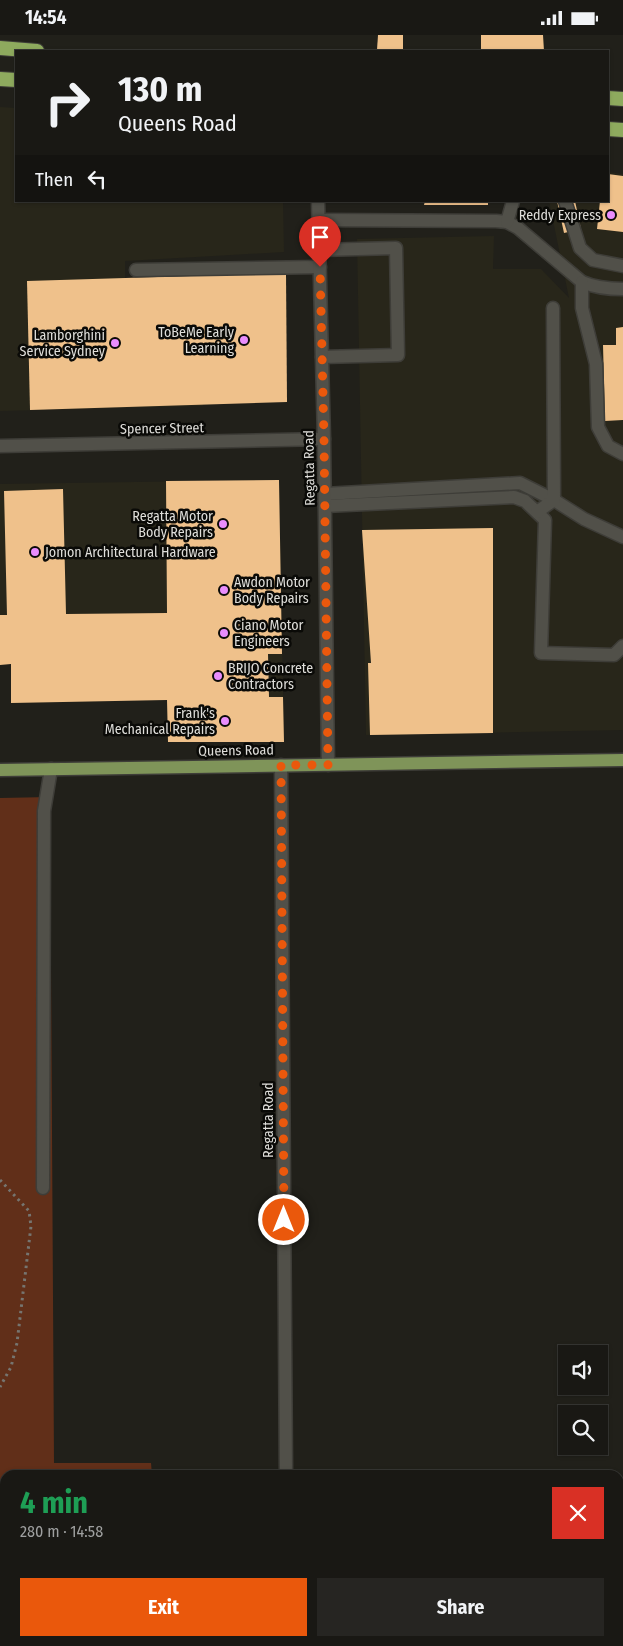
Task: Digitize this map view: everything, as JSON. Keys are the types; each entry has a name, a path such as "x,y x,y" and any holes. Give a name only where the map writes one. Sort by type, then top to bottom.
{"highway":[{"path":"0,49 18,50"},
{"path":"0,79 15,80"},
{"path":"609,98 623,99"},
{"path":"609,129 623,130"}],"main road":[{"name":"Queens Road","path":"0,770 623,760"}],"street":[{"name":"Regatta Road","path":"318,202 324,439 328,765"},
{"path":"508,222 513,202"},
{"path":"565,202 580,248 593,260 623,266"},
{"path":"318,220 508,222 518,228 582,282 606,289 623,289"},
{"path":"319,250 396,248 398,355 322,357"},
{"path":"136,270 320,267"},
{"path":"582,282 582,308 596,364 598,427 608,446 623,454"},
{"path":"553,308 554,500"},
{"name":"Spencer Street","path":"0,446 324,439"},
{"path":"325,500 520,483 554,500 584,519 623,537"},
{"path":"325,500 514,497 525,501 544,520 541,653 614,655 623,646"},
{"path":"537,512 554,500"},
{"name":"Regatta Road","path":"281,765 286,1470"},
{"path":"43,1188 44,811 51,769"}],"path":[{"path":"0,1180 30,1211 31,1226 17,1343 11,1367 0,1387"}],"shaded area":[{"path":"0,107 15,108 15,202 283,202 284,252 125,261 125,278 200,277 203,406 0,411"},
{"path":"609,172 623,174 623,730 366,735 357,239 494,236 493,269 541,269 569,298 549,202 609,202"},
{"path":"279,480 284,742 168,742 167,613 0,615 0,484"},
{"path":"50,797 54,1463 151,1463 152,1470 0,1470 0,798"}],"building":[{"path":"378,35 403,35 403,50 377,50"},
{"path":"481,35 543,35 544,50 481,50"},
{"name":"Reddy Express","path":"609,174 623,176 623,232 597,229 600,202 609,202"},
{"path":"425,202 488,202 488,205 424,205"},
{"path":"557,202 575,202 581,229 564,233"},
{"name":"Lamborghini Service Sydney","path":"286,273 287,402 30,410 27,281"},
{"path":"623,327 623,420 605,421 603,345 616,345 616,328"},
{"path":"279,480 282,654 268,654 269,697 283,697 284,742 168,742 167,700 11,703 11,664 0,665 0,615 7,615 4,491 63,489 66,614 167,613 166,481"},
{"path":"493,528 493,733 370,735 368,663 371,663 362,530"}],"place":[{"name":"Reddy Express","path":"611,215"},
{"name":"ToBeMe Early Learning","path":"244,340"},
{"name":"Lamborghini Service Sydney","path":"115,343"},
{"name":"Regatta Motor Body Repairs","path":"223,524"},
{"name":"Jomon Architectural Hardware","path":"35,552"},
{"name":"Awdon Motor Body Repairs","path":"224,590"},
{"name":"Ciano Motor Engineers","path":"224,633"},
{"name":"BRIJO Concrete Contractors","path":"218,676"},
{"name":"Frank's Mechanical Repairs","path":"225,721"}],"route":[{"path":"284,1220 281,765 328,765 320,267"}]}
